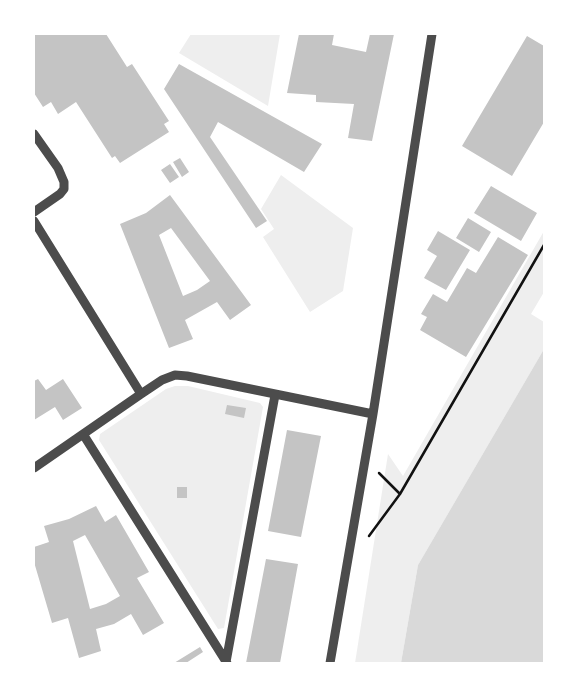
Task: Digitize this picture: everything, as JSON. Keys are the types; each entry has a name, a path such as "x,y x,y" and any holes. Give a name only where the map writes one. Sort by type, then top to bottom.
{"street":[{"path":"330,663 373,414 432,34"},
{"path":"34,134 58,168 64,182 64,189 60,194 34,212"},
{"path":"34,221 141,394"},
{"path":"34,468 168,377 181,375 373,414"},
{"path":"227,663 275,395"},
{"path":"83,434 227,663"}],"path":[{"path":"369,536 400,494 544,245"},
{"path":"379,473 400,494"}],"shaded area":[{"path":"191,34 280,34 268,106 179,53"},
{"path":"281,175 353,228 343,291 310,312 263,237 274,229 261,209"},
{"path":"544,231 544,292 531,314 544,322 544,349 418,565 401,663 355,663 388,454 403,476"},
{"path":"544,349 544,663 401,663 418,565"},
{"path":"175,386 188,386 260,403 263,407 224,628 218,629 99,440 100,434 166,389"}],"building":[{"path":"34,34 106,34 127,67 132,64 169,121 164,124 169,132 120,163 115,156 112,158 76,102 58,114 51,102 43,107 34,93"},
{"path":"299,34 334,34 332,45 366,52 370,34 394,34 372,141 348,138 354,104 316,102 316,95 287,93"},
{"path":"527,36 544,46 544,122 512,176 462,146"},
{"path":"179,64 322,144 304,172 218,122 210,137 267,221 256,228 164,89"},
{"path":"180,158 189,172 182,177 173,162"},
{"path":"170,164 179,177 170,183 161,170"},
{"path":"491,186 537,213 521,241 474,213"},
{"path":"170,195 251,305 230,320 217,302 185,320 193,339 169,348 120,224 146,213","holes":["171,228 210,281 197,290 183,296 159,235"]},
{"path":"468,218 491,232 479,252 456,238"},
{"path":"438,231 470,250 446,290 424,278 437,256 427,250"},
{"path":"498,237 528,255 466,357 420,330 427,317 421,314 433,294 447,302 467,268 476,273"},
{"path":"38,379 46,390 63,379 82,408 63,420 55,407 34,420 34,381"},
{"path":"227,405 246,408 244,418 225,414"},
{"path":"287,430 321,436 301,537 268,531"},
{"path":"177,487 187,487 187,498 177,498"},
{"path":"96,506 105,522 116,515 149,572 137,578 164,623 143,635 131,614 114,624 96,629 101,651 79,658 68,618 52,623 34,562 34,547 49,542 44,526 69,519","holes":["85,535 120,596 106,604 90,609 73,541"]},
{"path":"266,559 298,564 280,663 246,663"},
{"path":"200,647 203,652 186,663 174,663"}]}
